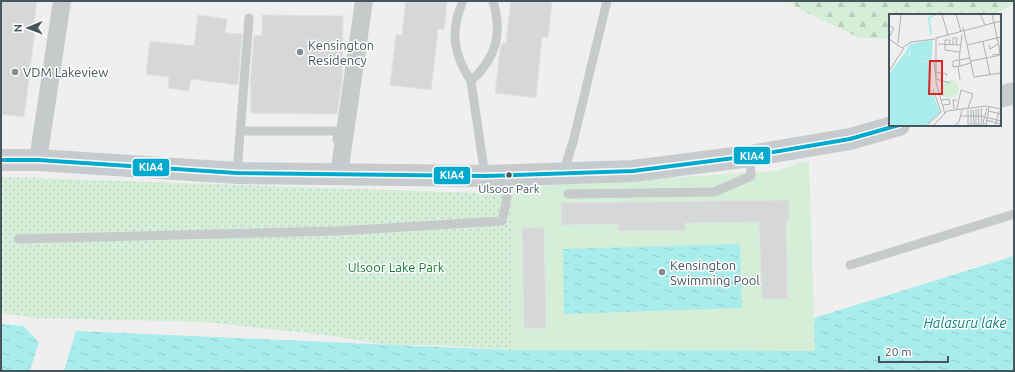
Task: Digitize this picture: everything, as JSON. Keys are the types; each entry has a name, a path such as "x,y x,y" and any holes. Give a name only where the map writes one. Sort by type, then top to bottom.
{"main road":[{"path":"1001,97 1014,93"},
{"path":"1,160 38,160 237,173 495,176 565,184 633,171 750,156 850,138 895,126"}],"street":[{"path":"38,160 62,1"},
{"path":"335,174 364,1"}],"lane":[{"path":"18,239 338,231 502,221 507,198 495,176 470,81 458,56 455,42 455,29 463,1"},
{"path":"470,81 488,62 494,50 498,25 497,12 493,1"},
{"path":"607,1 572,142 565,184 714,192 751,176 750,156"},
{"path":"237,173 249,18"},
{"path":"240,130 338,131 335,174"},
{"path":"850,265 1014,214"}],"green space":[{"path":"787,1 1014,1 1014,4 994,14 889,14 889,39 860,38 803,11"},
{"name":"Kensington Swimming Pool","path":"809,161 815,351 512,350 511,194 539,186 777,171"},
{"name":"Ulsoor Lake Park","path":"1,177 511,194 512,350 436,345 389,345 326,335 206,322 35,318 1,313"}],"water":[{"path":"740,244 742,308 564,314 563,249"},
{"name":"Halasuru lake","path":"1014,256 1014,371 64,371 76,331 512,350 815,351 814,318"},
{"path":"1,324 23,326 39,342 30,371 1,371"}],"building":[{"name":"VDM Lakeview","path":"1,1 37,1 33,30 35,30 24,117 1,114"},
{"path":"406,1 447,1 444,30 438,29 431,90 390,85 396,35 402,35"},
{"path":"511,1 552,1 548,38 542,37 536,98 495,93 500,50 502,43 506,43"},
{"path":"198,15 227,19 225,33 242,34 238,85 191,79 189,91 168,88 169,77 146,74 150,41 194,46"},
{"name":"Kensington Residency","path":"262,15 343,16 342,82 337,114 251,113 250,87 254,35 262,36"},
{"path":"789,200 789,222 786,222 788,299 762,299 759,222 685,223 685,231 618,231 618,224 561,225 561,203"},
{"path":"544,227 546,328 524,329 522,228"}],"transit line":[{"name":"KIA4","path":"1,160 38,160 237,173 485,176 633,171 750,156 850,139 896,126"}],"place":[{"name":"Kensington Residency","path":"300,52"},
{"name":"VDM Lakeview","path":"15,72"},
{"name":"Ulsoor Park","path":"509,175"},
{"name":"Kensington Swimming Pool","path":"662,272"}]}
